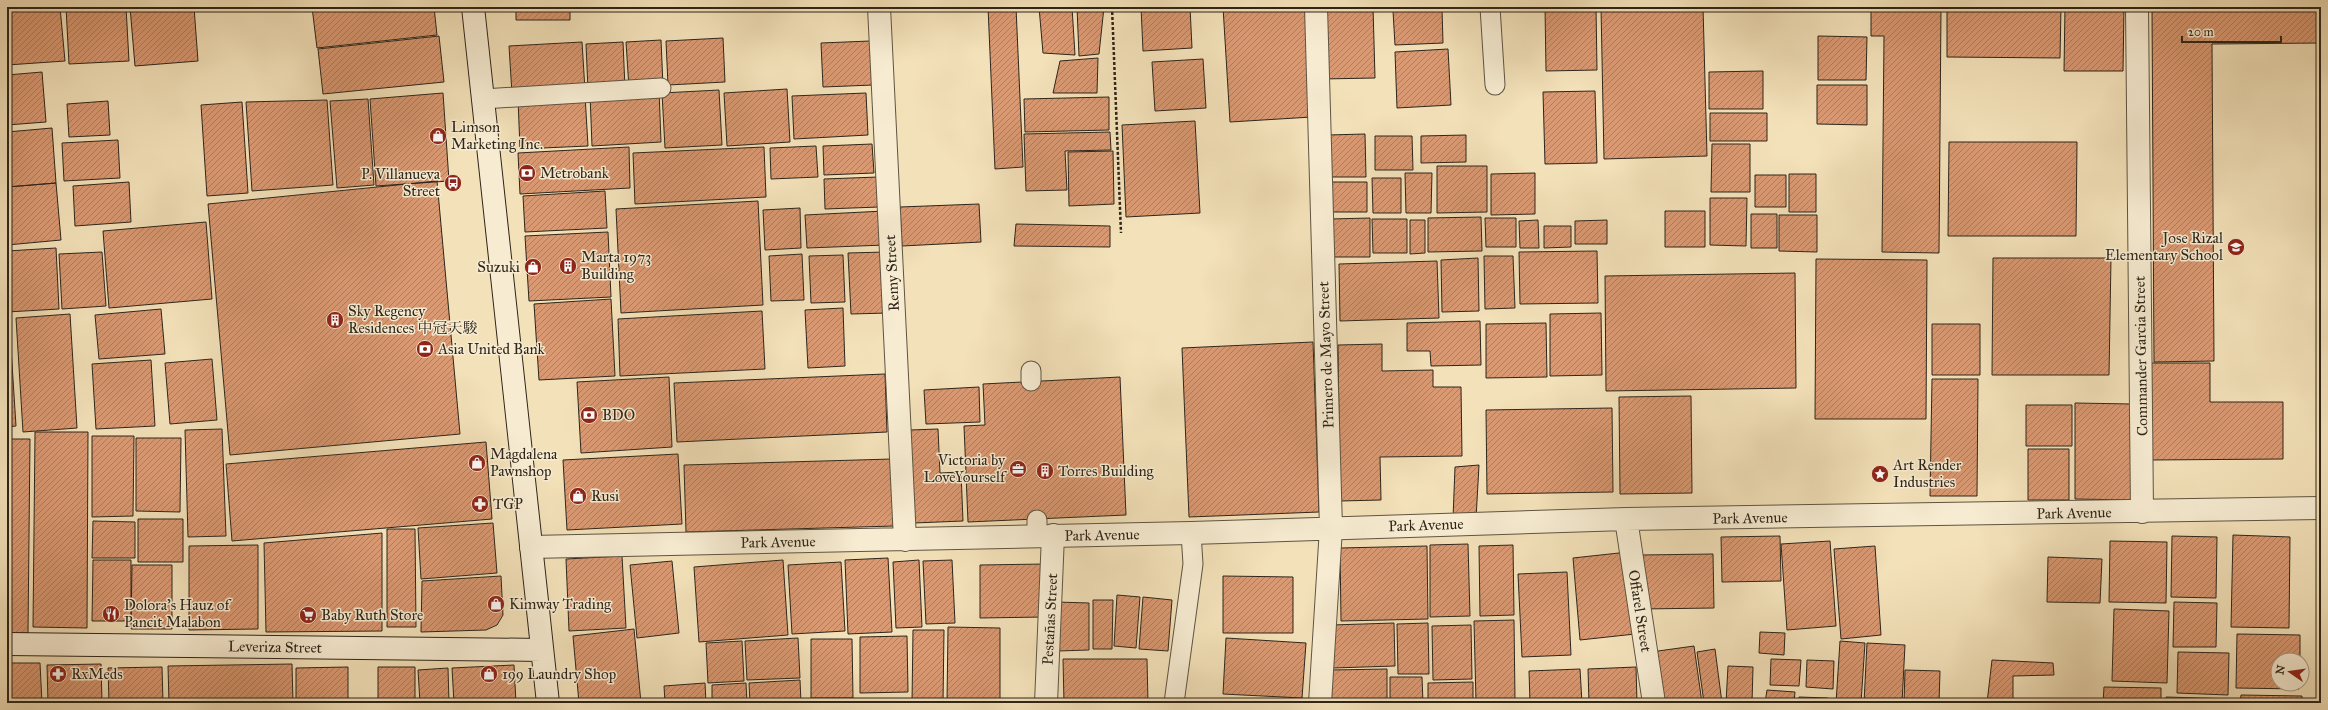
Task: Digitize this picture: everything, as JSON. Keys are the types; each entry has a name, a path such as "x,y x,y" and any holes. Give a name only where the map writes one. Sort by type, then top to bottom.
{"street":[{"path":"473,7 548,703"},
{"name":"Remy Street","path":"879,7 905,540"},
{"name":"Primero de Mayo Street","path":"1316,7 1331,528 1320,703"},
{"name":"Commander Garcia Street","path":"2137,7 2142,512"},
{"name":"Park Avenue","path":"531,547 905,540 1042,530 1191,533 1626,519 2321,508"},
{"name":"Offarel Street","path":"1626,519 1654,703"},
{"name":"Pestañas Street","path":"1042,530 1046,703"},
{"name":"Leveriza Street","path":"7,644 542,650"}],"lane":[{"path":"1490,7 1495,85"},
{"path":"483,99 661,88"},
{"path":"1174,703 1193,564 1191,533"}],"path":[{"path":"1112,7 1121,233"}],"building":[{"path":"7,7 60,7 65,61 7,65"},
{"path":"66,7 126,7 129,61 69,64"},
{"path":"130,7 194,7 198,61 135,66"},
{"path":"312,7 434,7 437,35 317,48"},
{"path":"516,7 570,7 570,20 516,20"},
{"path":"988,7 1016,7 1023,167 995,169"},
{"path":"1039,7 1072,7 1075,55 1043,53"},
{"path":"1077,7 1104,7 1099,54 1079,56"},
{"path":"1141,7 1190,7 1192,48 1143,51"},
{"path":"1223,7 1305,7 1312,117 1230,122"},
{"path":"1321,7 1373,7 1375,78 1322,79"},
{"path":"1545,7 1596,7 1597,70 1546,71"},
{"path":"1601,7 1703,7 1707,156 1604,159"},
{"path":"1871,7 1941,7 1939,253 1882,252 1884,36 1871,36"},
{"path":"1947,7 2061,7 2060,58 1947,57"},
{"path":"2065,7 2124,7 2123,71 2064,71"},
{"path":"2152,7 2321,7 2321,43 2212,44 2214,361 2154,362"},
{"path":"1442,9 1443,43 1395,45 1393,11"},
{"path":"439,36 444,82 323,94 318,49"},
{"path":"1818,36 1867,37 1866,80 1818,80"},
{"path":"723,38 725,82 668,85 666,41"},
{"path":"661,40 663,86 629,88 626,42"},
{"path":"870,41 873,85 823,87 821,43"},
{"path":"582,42 585,90 512,94 509,46"},
{"path":"623,42 625,88 588,90 586,44"},
{"path":"1448,49 1451,105 1397,108 1395,52"},
{"path":"1098,58 1097,93 1053,93 1060,61"},
{"path":"1203,59 1206,108 1155,111 1152,62"},
{"path":"1763,71 1763,109 1709,109 1709,72"},
{"path":"42,72 46,122 7,125 7,75"},
{"path":"1817,85 1867,85 1867,125 1817,124"},
{"path":"787,89 790,142 727,146 724,93"},
{"path":"659,90 661,142 592,146 590,94"},
{"path":"719,90 722,145 665,148 662,93"},
{"path":"1595,91 1597,163 1545,164 1543,92"},
{"path":"443,93 449,181 376,186 370,99"},
{"path":"866,93 868,135 794,139 792,96"},
{"path":"585,95 588,146 520,149 518,99"},
{"path":"1109,97 1109,130 1025,132 1024,99"},
{"path":"368,99 374,185 337,188 330,101"},
{"path":"327,100 333,185 252,191 246,102"},
{"path":"108,101 110,135 69,137 67,104"},
{"path":"242,102 248,193 207,196 201,105"},
{"path":"1710,113 1767,113 1767,141 1710,141"},
{"path":"1195,121 1200,213 1126,217 1122,125"},
{"path":"52,128 56,183 7,187 7,132"},
{"path":"1110,132 1111,150 1065,151 1067,190 1026,191 1024,134"},
{"path":"1365,134 1366,177 1328,177 1328,135"},
{"path":"1466,135 1466,162 1421,163 1421,136"},
{"path":"1375,136 1412,136 1413,170 1375,170"},
{"path":"118,140 120,178 64,181 62,143"},
{"path":"1949,142 2077,142 2076,236 1948,236"},
{"path":"872,144 874,173 824,175 823,146"},
{"path":"1712,144 1750,144 1750,192 1711,192"},
{"path":"816,146 818,177 771,179 770,148"},
{"path":"629,147 630,188 520,194 518,153"},
{"path":"764,147 766,197 635,204 633,153"},
{"path":"1113,151 1114,204 1069,206 1068,152"},
{"path":"1437,166 1487,166 1487,212 1437,213"},
{"path":"1405,173 1432,173 1431,213 1406,213"},
{"path":"1535,173 1535,214 1491,215 1491,174"},
{"path":"1789,174 1816,174 1816,212 1789,212"},
{"path":"1755,175 1786,175 1786,207 1755,207"},
{"path":"878,177 879,207 825,209 824,179"},
{"path":"1372,178 1401,178 1401,213 1373,213"},
{"name":"Sky Regency Residences 中冠天駿","path":"437,181 460,434 230,455 208,204"},
{"path":"129,182 131,222 75,226 73,186"},
{"path":"1328,182 1367,182 1367,212 1328,212"},
{"path":"56,183 61,240 7,245 7,187"},
{"path":"605,191 607,228 525,232 523,196"},
{"path":"1710,198 1747,198 1746,246 1710,245"},
{"path":"758,201 763,305 621,313 616,209"},
{"path":"979,204 981,242 902,246 900,207"},
{"path":"800,208 801,248 765,250 763,210"},
{"path":"884,211 885,245 807,248 805,215"},
{"path":"1665,211 1705,211 1705,247 1665,247"},
{"path":"1751,214 1777,214 1777,248 1751,248"},
{"path":"1779,215 1817,215 1817,252 1779,251"},
{"path":"1481,217 1482,251 1428,252 1428,218"},
{"path":"1370,218 1370,257 1331,257 1330,219"},
{"path":"1485,218 1516,218 1516,247 1486,247"},
{"path":"1372,219 1407,219 1407,253 1373,253"},
{"path":"1410,220 1425,220 1425,253 1410,254"},
{"path":"1538,220 1539,248 1520,248 1519,221"},
{"path":"1607,220 1607,244 1575,244 1575,221"},
{"path":"206,222 212,299 109,308 103,231"},
{"path":"1016,224 1110,226 1110,247 1014,246"},
{"path":"1544,226 1571,226 1571,247 1544,248"},
{"name":"Marta 1973 Building","path":"608,232 611,297 529,301 525,236"},
{"path":"56,248 59,309 7,312 7,251"},
{"path":"1597,251 1598,303 1520,304 1519,252"},
{"path":"102,252 106,306 62,309 59,254"},
{"path":"885,252 888,313 851,314 848,253"},
{"path":"802,254 804,300 771,301 769,256"},
{"path":"843,255 845,302 811,303 809,256"},
{"path":"1484,256 1513,256 1515,308 1485,309"},
{"path":"1478,258 1479,311 1442,312 1441,260"},
{"path":"1993,258 2111,258 2109,375 1992,375"},
{"path":"1816,259 1927,260 1926,419 1815,419"},
{"path":"1437,261 1439,318 1340,321 1339,264"},
{"path":"1795,273 1796,388 1606,391 1605,276"},
{"path":"611,299 615,376 539,380 534,304"},
{"path":"843,308 845,366 808,368 805,310"},
{"path":"161,309 165,354 99,359 95,315"},
{"path":"762,311 765,369 620,376 618,319"},
{"path":"1601,313 1602,375 1550,376 1550,314"},
{"path":"70,314 77,428 23,432 16,318"},
{"path":"1480,321 1481,365 1431,366 1430,351 1407,351 1407,323"},
{"path":"1546,323 1547,377 1486,378 1486,324"},
{"path":"1932,324 1980,324 1980,375 1932,375"},
{"path":"1313,342 1319,512 1189,517 1182,348"},
{"path":"1382,344 1382,371 1433,370 1433,387 1461,387 1462,456 1380,457 1381,500 1340,501 1338,345"},
{"path":"11,348 16,426 7,427 7,349"},
{"path":"212,359 217,420 170,424 165,363"},
{"path":"151,360 155,426 96,429 92,364"},
{"path":"2150,363 2210,363 2210,402 2283,402 2283,459 2151,460"},
{"path":"885,374 887,432 677,442 674,383"},
{"path":"669,377 672,447 581,453 577,382"},
{"name":"Torres Building","path":"1120,377 1126,515 968,522 964,426 985,425 983,384"},
{"path":"1932,379 1978,379 1977,496 1930,496"},
{"path":"979,387 980,422 926,424 924,390"},
{"path":"1691,396 1692,493 1620,494 1619,397"},
{"path":"2075,403 2132,404 2131,500 2075,499"},
{"path":"2026,405 2072,405 2072,446 2026,446"},
{"path":"1612,408 1613,492 1487,494 1486,410"},
{"path":"222,429 226,536 188,537 185,430"},
{"path":"938,429 940,473 961,472 963,521 914,523 910,430"},
{"path":"35,432 88,432 87,628 33,627"},
{"path":"92,436 134,436 133,516 92,517"},
{"path":"136,438 181,438 180,512 136,511"},
{"path":"7,439 30,439 28,633 7,633"},
{"path":"486,442 492,519 232,541 226,464"},
{"path":"2028,449 2069,449 2069,500 2028,500"},
{"path":"678,454 682,524 567,530 563,460"},
{"path":"892,459 894,526 686,532 684,465"},
{"path":"1479,465 1476,519 1453,519 1455,467"},
{"path":"138,519 183,519 183,562 138,562"},
{"path":"93,521 135,522 135,558 92,558"},
{"path":"493,523 497,573 421,579 418,528"},
{"path":"387,529 415,529 416,627 387,627"},
{"path":"382,533 382,631 266,632 264,543"},
{"path":"2233,535 2290,537 2289,628 2231,627"},
{"path":"1780,536 1781,581 1722,582 1721,537"},
{"path":"2172,536 2217,537 2216,598 2171,597"},
{"path":"1830,541 1836,626 1787,630 1781,544"},
{"path":"2110,541 2167,542 2166,603 2109,602"},
{"path":"1468,544 1470,616 1430,617 1430,545"},
{"path":"258,545 258,629 189,630 189,546"},
{"path":"1513,545 1514,615 1480,616 1479,546"},
{"path":"1427,546 1428,619 1341,621 1340,548"},
{"path":"1875,546 1881,635 1841,639 1834,549"},
{"path":"1628,552 1635,634 1580,640 1573,558"},
{"path":"1713,554 1714,608 1642,609 1641,555"},
{"path":"622,556 626,628 569,631 566,559"},
{"path":"2048,557 2102,559 2100,603 2047,602"},
{"path":"888,558 892,632 848,634 845,560"},
{"path":"93,560 131,560 131,621 92,621"},
{"path":"783,560 788,635 699,642 694,567"},
{"path":"919,560 922,627 896,628 893,562"},
{"path":"952,560 955,623 926,624 923,561"},
{"path":"672,561 679,633 637,638 630,565"},
{"path":"841,562 845,631 792,634 788,565"},
{"path":"1045,564 1045,617 980,618 980,565"},
{"path":"132,565 172,565 172,629 131,629"},
{"path":"1567,572 1571,655 1522,657 1518,574"},
{"path":"501,576 503,615 497,625 486,630 421,632 422,581"},
{"path":"1223,576 1293,577 1293,633 1223,633"},
{"path":"1117,595 1140,597 1136,648 1114,646"},
{"path":"1143,597 1172,600 1168,651 1139,649"},
{"path":"1093,600 1113,600 1112,649 1093,649"},
{"path":"1057,602 1089,603 1089,650 1058,651"},
{"path":"2174,602 2217,603 2216,647 2173,647"},
{"path":"2114,609 2169,611 2167,683 2112,681"},
{"path":"1514,620 1515,701 1476,702 1474,621"},
{"path":"1394,623 1395,666 1333,668 1332,625"},
{"path":"1428,623 1429,674 1398,674 1397,624"},
{"path":"1471,625 1472,679 1433,680 1432,626"},
{"path":"948,627 1000,628 1000,703 947,703"},
{"path":"634,629 641,703 579,703 573,636"},
{"path":"913,630 944,630 943,703 912,703"},
{"path":"1760,632 1785,633 1784,655 1759,653"},
{"path":"2237,634 2300,635 2300,652 2270,652 2270,689 2236,688"},
{"path":"907,636 908,692 860,693 860,637"},
{"path":"798,638 800,678 747,680 745,641"},
{"path":"1226,638 1306,643 1302,698 1223,694"},
{"path":"811,639 852,639 853,698 811,698"},
{"path":"742,641 744,681 708,683 706,643"},
{"path":"1840,641 1865,643 1861,703 1836,703"},
{"path":"1867,643 1905,645 1902,703 1864,703"},
{"path":"1694,646 1702,703 1658,703 1651,652"},
{"path":"1715,649 1722,703 1704,703 1697,652"},
{"path":"2178,652 2229,653 2228,695 2177,693"},
{"path":"1063,659 1147,659 1148,703 1064,703"},
{"path":"1771,659 1801,660 1799,686 1770,685"},
{"path":"1807,660 1834,661 1833,689 1806,687"},
{"path":"1992,660 2053,663 2054,675 2013,676 2013,703 1987,703"},
{"path":"7,663 40,663 42,703 7,703"},
{"path":"101,664 102,703 48,703 47,665"},
{"path":"292,664 293,703 169,703 168,666"},
{"path":"514,665 516,703 454,703 452,668"},
{"path":"1728,666 1753,667 1752,703 1726,703"},
{"path":"162,667 163,703 109,703 108,668"},
{"path":"348,667 348,703 296,703 296,668"},
{"path":"378,667 415,667 415,703 378,703"},
{"path":"1636,667 1637,703 1589,703 1588,669"},
{"path":"448,668 449,703 420,703 418,670"},
{"path":"1387,669 1387,703 1331,703 1331,670"},
{"path":"1580,669 1582,703 1530,703 1529,671"},
{"path":"1905,670 1940,671 1939,703 1904,703"},
{"path":"1390,677 1422,677 1423,703 1390,703"},
{"path":"800,680 801,703 750,703 749,683"},
{"path":"1473,682 1473,703 1428,703 1428,683"},
{"path":"705,683 706,703 665,703 664,686"},
{"path":"746,683 747,703 712,703 712,685"},
{"path":"2104,687 2161,688 2161,703 2103,703"},
{"path":"1767,690 1795,692 1794,703 1765,703"},
{"path":"2241,695 2302,696 2302,703 2240,703"},
{"path":"1799,697 1828,698 1827,703 1799,703"},
{"path":"2166,697 2235,699 2235,703 2166,703"}],"place":[{"name":"Limson Marketing Inc.","path":"438,136"},
{"name":"Metrobank","path":"527,173"},
{"name":"P. Villanueva Street","path":"453,183"},
{"name":"Jose Rizal Elementary School","path":"2236,247"},
{"name":"Marta 1973 Building","path":"568,266"},
{"name":"Suzuki","path":"533,267"},
{"name":"Sky Regency Residences 中冠天駿","path":"335,320"},
{"name":"Asia United Bank","path":"425,349"},
{"name":"BDO","path":"589,415"},
{"name":"Magdalena Pawnshop","path":"477,463"},
{"name":"Victoria by LoveYourself","path":"1018,469"},
{"name":"Torres Building","path":"1045,471"},
{"name":"Art Render Industries","path":"1880,474"},
{"name":"Rusi","path":"578,496"},
{"name":"TGP","path":"480,504"},
{"name":"Kimway Trading","path":"496,604"},
{"name":"Dolora's Hauz of Pancit Malabon","path":"111,614"},
{"name":"Baby Ruth Store","path":"308,615"},
{"name":"RxMeds","path":"58,674"},
{"name":"199 Laundry Shop","path":"489,674"}]}
